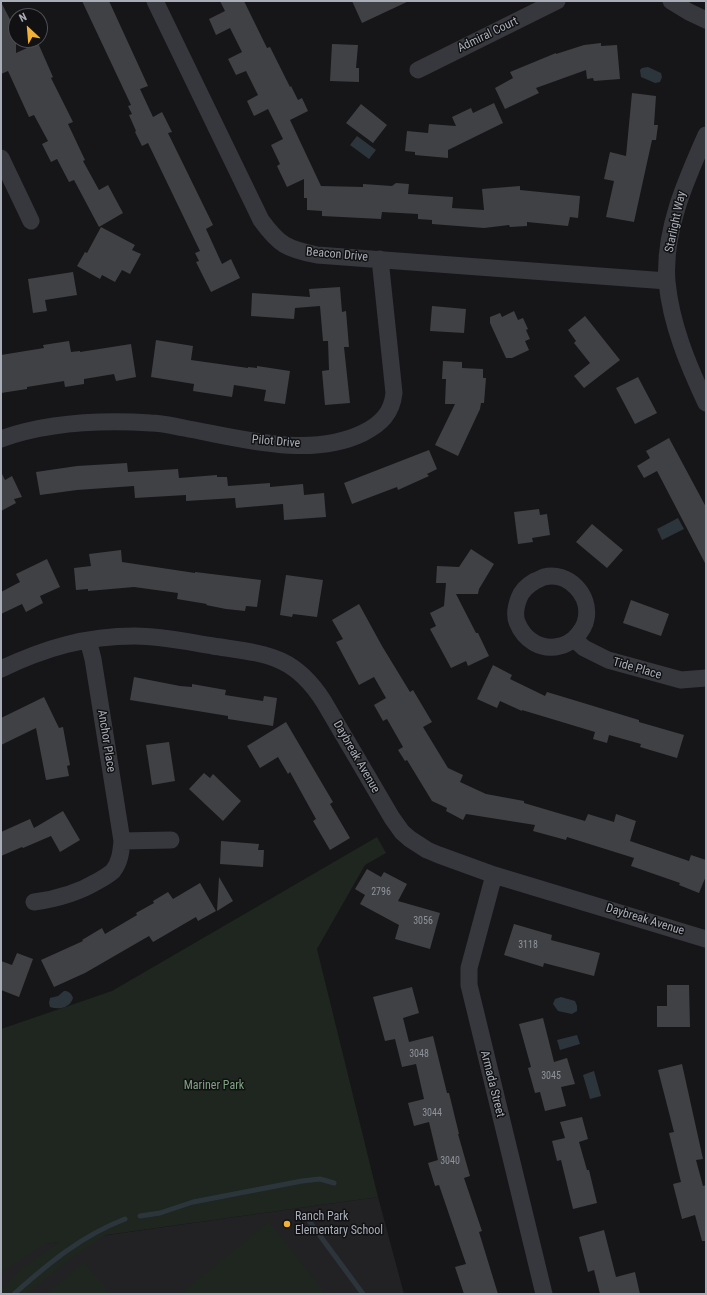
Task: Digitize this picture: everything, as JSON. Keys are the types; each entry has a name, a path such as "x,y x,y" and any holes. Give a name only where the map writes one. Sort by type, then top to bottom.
{"street":[{"name":"Beacon Drive","path":"155,1 261,220 271,234 287,247 296,251 317,255 667,281"},
{"name":"Admiral Court","path":"418,70 557,1"},
{"path":"670,1 706,20"},
{"name":"Starlight Way","path":"706,135 685,182 677,210 669,250 667,281 683,350 706,404"},
{"path":"1,158 31,222"},
{"name":"Pilot Drive","path":"1,439 40,428 78,423 116,422 153,423 271,444 313,445 338,442 359,435 378,424 386,417 393,403 394,393 380,259"},
{"path":"556,576 568,580 578,588 583,594 587,606 587,618 582,630 574,639 562,646 549,648 537,645 527,638 520,630 516,619 516,606 520,594 528,585 544,577 556,576"},
{"name":"Daybreak Avenue","path":"1,669 22,658 52,648 88,640 120,637 153,637 254,652 278,659 288,664 306,678 318,692 392,818 402,832 410,839 427,850 494,875 706,939"},
{"name":"Tide Place","path":"574,639 584,648 608,660 681,680 706,678"},
{"name":"Anchor Place","path":"34,902 49,900 77,892 106,877 113,872 118,864 121,853 122,841 93,660 88,640"},
{"path":"122,841 171,840"},
{"name":"Armada Street","path":"494,875 469,968 469,986 544,1294"}],"shaded area":[{"path":"648,67 661,73 662,77 660,82 655,83 641,77 640,70"},
{"path":"357,136 376,150 369,159 350,145"},
{"path":"678,518 684,529 662,540 657,529"},
{"path":"64,991 70,993 73,998 72,1001 64,1007 50,1007 50,998 58,996"},
{"path":"561,997 575,1001 577,1011 572,1014 558,1011 553,1004 555,999"},
{"path":"577,1035 580,1044 560,1050 557,1040"},
{"path":"594,1071 601,1096 590,1099 583,1075"},
{"name":"Ranch Park Elementary School","path":"378,1197 404,1294 1,1294 1,1250"}],"green space":[{"name":"Mariner Park","path":"377,837 386,853 365,865 317,949 378,1197 106,1235 80,1252 27,1294 1,1294 1,1290 24,1267 60,1242 45,1244 1,1274 1,1029 112,991"},
{"path":"269,1222 326,1294 181,1294"},
{"path":"84,1263 111,1294 47,1294"}],"building":[{"path":"82,1 109,1 148,86 140,89 153,117 162,112 172,132 168,133 213,225 206,229 222,264 231,259 240,278 211,292 196,262 199,261 195,253 200,251 148,143 142,146 135,132 136,131 129,115 132,114 128,106 131,105"},
{"path":"220,1 244,1 267,48 270,47 290,87 291,86 298,100 302,98 308,111 290,120 321,186 363,187 363,184 392,186 396,183 409,184 408,194 453,197 452,208 484,210 482,189 520,186 520,190 580,196 578,218 570,217 568,226 527,222 527,226 510,227 509,225 484,228 432,224 432,220 418,219 418,214 382,212 381,219 322,216 322,211 307,210 307,198 304,198 304,179 287,187 277,166 280,164 271,145 283,139 268,109 254,116 247,101 258,95 246,71 236,75 228,59 242,52 230,28 216,35 209,19 225,11"},
{"path":"352,1 409,1 362,23"},
{"path":"1,2 8,16 8,48 16,48 16,53 27,48 40,48 53,77 51,78 73,122 68,124 85,160 83,161 99,190 108,185 123,213 99,227 74,180 69,182 57,159 51,162 42,144 48,141 34,115 29,117 8,71 1,74"},
{"path":"601,43 601,46 617,45 620,79 594,81 593,78 587,79 586,70 536,88 539,93 505,109 495,88 513,78 510,72 556,53 584,45"},
{"path":"332,44 358,45 356,68 359,68 359,82 330,81"},
{"path":"632,93 656,96 654,125 658,125 656,140 652,140 634,222 606,217 614,181 604,179 610,152 626,156"},
{"path":"494,103 503,123 448,150 448,158 415,155 415,152 405,151 407,131 428,133 429,124 456,126 452,117 471,108 473,113"},
{"path":"361,104 387,125 373,143 346,123"},
{"path":"101,227 135,245 132,250 141,254 130,274 122,270 115,282 102,275 100,279 77,266 85,252 87,253"},
{"path":"73,272 77,295 45,300 47,311 33,313 28,279"},
{"path":"340,287 342,312 346,311 349,347 344,347 350,403 325,405 322,371 329,370 328,341 323,341 320,306 295,308 294,319 251,316 252,293 310,297 309,289"},
{"path":"432,306 466,309 464,333 430,331"},
{"path":"514,311 518,320 523,318 528,329 526,330 530,339 525,341 529,350 512,358 506,358 490,323 490,317 500,313 502,317"},
{"path":"585,316 620,360 584,388 574,376 590,363 574,343 576,341 568,330"},
{"path":"156,340 193,346 191,360 248,368 257,368 257,366 290,371 285,404 264,401 266,390 234,385 232,397 193,391 194,384 151,377"},
{"path":"69,341 71,352 131,344 136,377 116,381 114,374 84,379 84,384 65,387 64,381 1,393 1,355 44,348 43,345"},
{"path":"443,361 462,362 462,368 483,369 483,378 486,378 484,403 481,403 480,409 458,456 435,445 455,404 445,404 446,379 442,379"},
{"path":"638,377 657,413 635,424 616,388"},
{"path":"669,438 706,507 706,565 657,471 644,478 637,466 650,458 646,451"},
{"path":"429,450 437,469 427,474 429,476 398,490 397,487 352,504 344,483"},
{"path":"127,463 128,472 178,469 179,478 217,475 217,477 227,477 228,486 270,483 270,487 303,484 304,495 324,493 326,517 284,520 283,504 236,508 235,498 186,501 186,495 135,498 134,486 77,490 40,495 36,472 77,466"},
{"path":"1,472 5,480 12,476 22,497 14,499 16,503 1,511"},
{"path":"539,509 540,515 547,514 550,535 532,538 533,542 518,544 514,512"},
{"path":"592,524 623,550 607,568 576,542"},
{"path":"471,549 494,564 479,589 478,594 456,594 489,656 468,666 466,661 451,668 430,629 436,626 430,613 444,606 446,583 436,583 437,566 459,567"},
{"path":"121,550 122,562 195,573 261,580 257,607 246,606 245,611 226,609 177,599 178,593 134,587 88,591 88,589 76,590 74,568 91,566 89,554"},
{"path":"47,559 60,587 40,596 43,603 26,612 22,604 1,614 1,592 20,582 16,574"},
{"path":"286,575 323,580 317,617 293,614 292,617 280,615"},
{"path":"631,600 669,614 661,636 623,623"},
{"path":"359,604 410,692 413,690 432,722 423,727 448,768 463,775 460,782 486,794 524,801 524,803 585,821 588,814 614,822 616,814 636,821 630,841 689,861 691,855 706,860 706,876 699,893 679,885 680,883 631,866 634,858 567,837 566,840 533,831 535,825 466,814 463,820 446,811 447,808 432,801 407,760 405,761 398,750 403,747 387,719 383,721 374,705 386,698 374,677 359,685 336,642 343,639 332,620"},
{"path":"493,665 512,675 510,679 545,696 547,692 684,735 677,758 640,747 641,744 609,735 607,743 593,739 595,732 522,711 500,701 497,708 477,699"},
{"path":"134,677 180,686 192,687 192,684 226,690 225,695 263,701 264,696 277,698 273,726 228,719 228,716 130,700"},
{"path":"44,697 59,728 63,727 70,765 67,766 69,776 46,780 36,728 1,745 1,718"},
{"path":"286,722 333,802 330,804 350,838 330,850 313,821 316,819 290,772 288,774 278,757 260,768 247,746"},
{"path":"169,742 175,781 152,785 146,745"},
{"path":"204,773 210,778 213,774 241,801 223,821 189,789"},
{"path":"63,811 80,840 60,852 51,836 1,856 1,832 30,819 34,828"},
{"path":"221,841 259,844 258,850 264,850 263,867 220,864"},
{"path":"367,869 381,877 384,872 407,884 398,901 440,913 430,949 395,939 399,925 360,904 365,895 355,889"},
{"path":"219,877 233,901 217,911"},
{"path":"200,883 216,911 198,921 196,917 153,942 149,936 85,973 54,987 41,960 83,941 82,940 102,928 105,934 137,915 136,913 154,903 153,901 168,892 173,899"},
{"path":"514,924 552,935 551,940 600,953 594,976 544,963 543,967 504,955"},
{"path":"17,953 33,959 19,997 1,990 1,961 12,965"},
{"path":"667,985 689,985 690,1027 657,1027 657,1006 667,1006"},
{"path":"412,987 419,1013 403,1018 409,1042 433,1036 470,1176 464,1178 482,1231 479,1232 498,1294 464,1294 455,1267 466,1264 439,1185 435,1186 428,1163 438,1160 429,1122 414,1126 408,1103 424,1099 416,1064 402,1067 395,1039 385,1041 373,997"},
{"path":"543,1018 554,1062 567,1058 575,1084 561,1087 566,1106 545,1111 540,1092 535,1093 528,1068 531,1067 519,1024"},
{"path":"682,1064 703,1159 696,1160 703,1186 706,1185 706,1241 702,1241 695,1215 682,1219 673,1184 681,1182 669,1133 674,1132 658,1070"},
{"path":"582,1117 588,1139 579,1142 587,1170 589,1170 597,1203 573,1209 561,1160 557,1161 552,1141 565,1138 560,1122"},
{"path":"604,1230 616,1277 635,1272 640,1294 600,1294 594,1270 588,1272 579,1237"}],"waterway":[{"path":"140,1216 160,1213 193,1202 302,1181 320,1179 334,1183"},
{"path":"304,1214 363,1294"},
{"path":"14,1294 66,1251 94,1234 125,1219"}],"place":[{"name":"Ranch Park Elementary School","path":"287,1224"}]}
